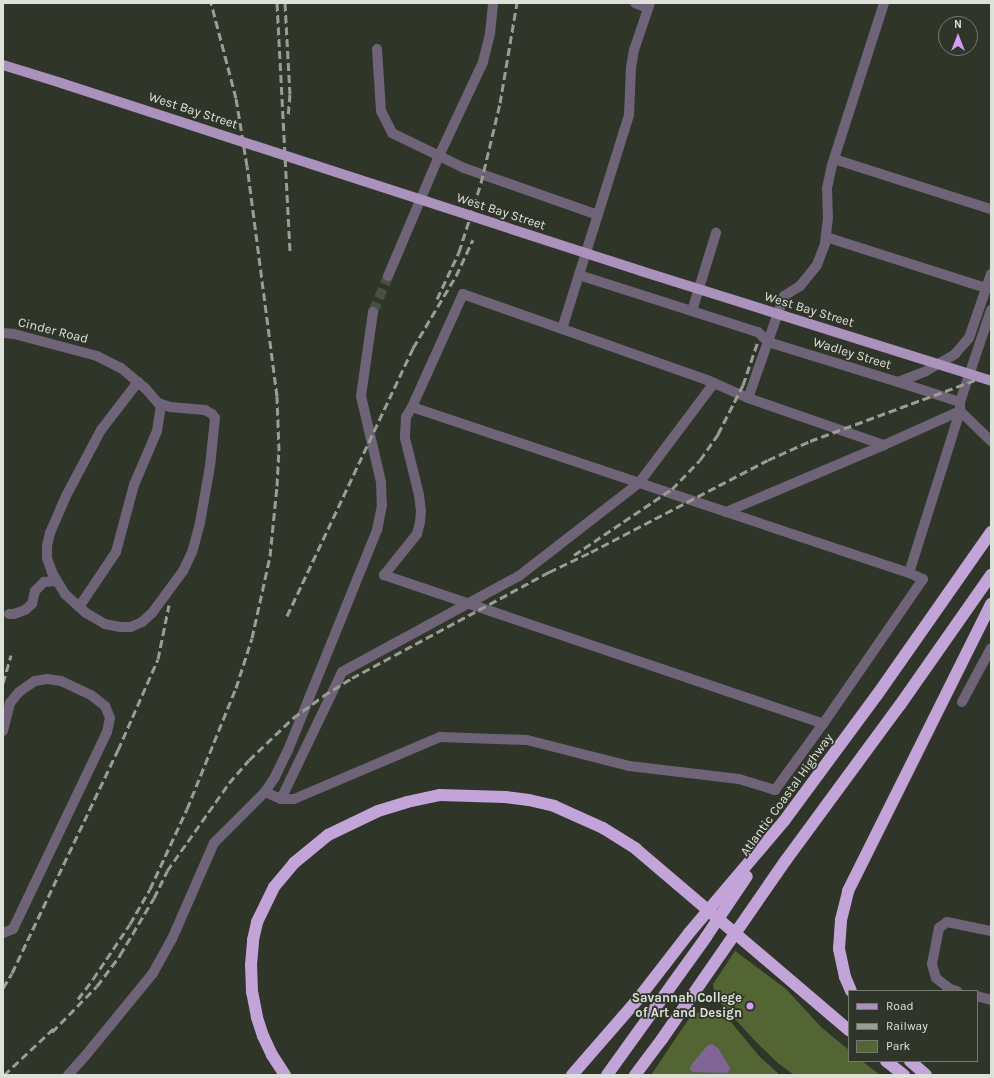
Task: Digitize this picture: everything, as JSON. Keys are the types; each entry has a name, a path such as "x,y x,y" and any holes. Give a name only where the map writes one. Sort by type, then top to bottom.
{"highway":[{"name":"Atlantic Coastal Highway","path":"607,1075 706,937 784,821 877,695 991,532"},
{"path":"635,1075 662,1039 782,867 900,705 991,575"},
{"path":"851,990 845,977 839,949 841,920 848,891 991,604"},
{"path":"285,1075 272,1055 263,1036 257,1017 252,992 251,966 253,940 257,922 271,892 290,867 328,835 378,811 406,802 440,795 468,795 529,800 554,806 603,828 636,849 848,1029"},
{"path":"572,1075 638,1000 689,933 784,821"},
{"path":"887,1062 904,1075"},
{"path":"911,1062 926,1075"}],"main road":[{"name":"West Bay Street","path":"3,65 641,271 991,381"}],"street":[{"path":"388,276 439,156 483,62 490,33 493,3"},
{"path":"562,329 628,115 631,68 634,50 649,5 635,3"},
{"path":"748,398 784,296 800,286 817,265 826,237 828,218 827,189 834,159 884,3"},
{"path":"377,49 381,110 392,133 464,168 598,215"},
{"path":"834,159 991,209"},
{"path":"692,311 716,233"},
{"path":"826,237 986,288"},
{"name":"Wadley Street","path":"579,275 758,332 768,342 898,382 926,371 955,354 969,338 991,274"},
{"path":"823,724 384,576 417,534 420,522 421,511 419,496 405,438 406,417 412,407 463,294 714,383 748,398 884,445"},
{"path":"908,573 991,310"},
{"path":"68,1075 152,973 172,939 214,843 265,792 275,777 288,750 377,530 382,505 381,482 361,396 373,312"},
{"name":"Cinder Road","path":"3,333 14,334 97,356 121,368 138,382 161,405"},
{"path":"79,606 116,552 134,485 157,431 161,405 205,410 212,414 215,418 210,466 200,523 192,552 183,571 152,613 142,622 131,627 112,626 92,617 79,606 65,594 57,581 47,558 47,546 50,533 101,430 138,382"},
{"path":"898,382 952,398 991,441"},
{"path":"281,798 342,672 519,576 639,483 714,383"},
{"path":"265,792 281,798 294,799 440,737 527,740 629,766 739,779 775,790 823,724 923,579 412,407"},
{"path":"726,512 884,445 960,407"},
{"path":"8,614 14,614 25,610 32,604 35,591 44,582 57,581"},
{"path":"962,702 991,648"},
{"path":"3,731 10,703 20,692 35,681 47,679 61,681 91,695 105,706 110,718 107,732 13,929 3,933"},
{"path":"954,990 936,978 932,964 939,928 947,922 991,931"},
{"path":"978,996 991,1000"}],"green space":[{"path":"735,951 786,989 821,1027 848,1049 848,1062 863,1062 880,1075 794,1075 779,1064 756,1042 715,997 713,984"},
{"path":"720,1011 725,1015 760,1057 780,1075 651,1075 690,1017 699,1012"}],"shaded area":[{"path":"712,1044 718,1048 730,1068 729,1071 726,1073 693,1072 690,1070 691,1065 707,1046"}],"tunnel":[{"path":"373,312 388,276"}],"railway":[{"path":"78,999 130,924 150,889 187,809 236,688 252,638 270,556 279,451 277,396 247,166 236,98 211,3"},
{"path":"277,3 290,252"},
{"path":"285,3 290,94 288,115"},
{"path":"437,299 459,252 481,183 500,103 517,3"},
{"path":"287,616 413,348 456,276 473,240"},
{"path":"574,555 672,489 700,460 718,434 743,385 758,341"},
{"path":"52,1032 97,986 120,955 154,898 167,871 229,783 249,760 293,718 323,696 352,678 549,572 591,552 768,460 810,441 991,374"},
{"path":"3,988 12,973 118,750 158,659 169,605"},
{"path":"3,683 11,655"},
{"path":"4,1075 54,1028"}],"place":[{"name":"Savannah College of Art and Design","path":"750,1006"}]}
